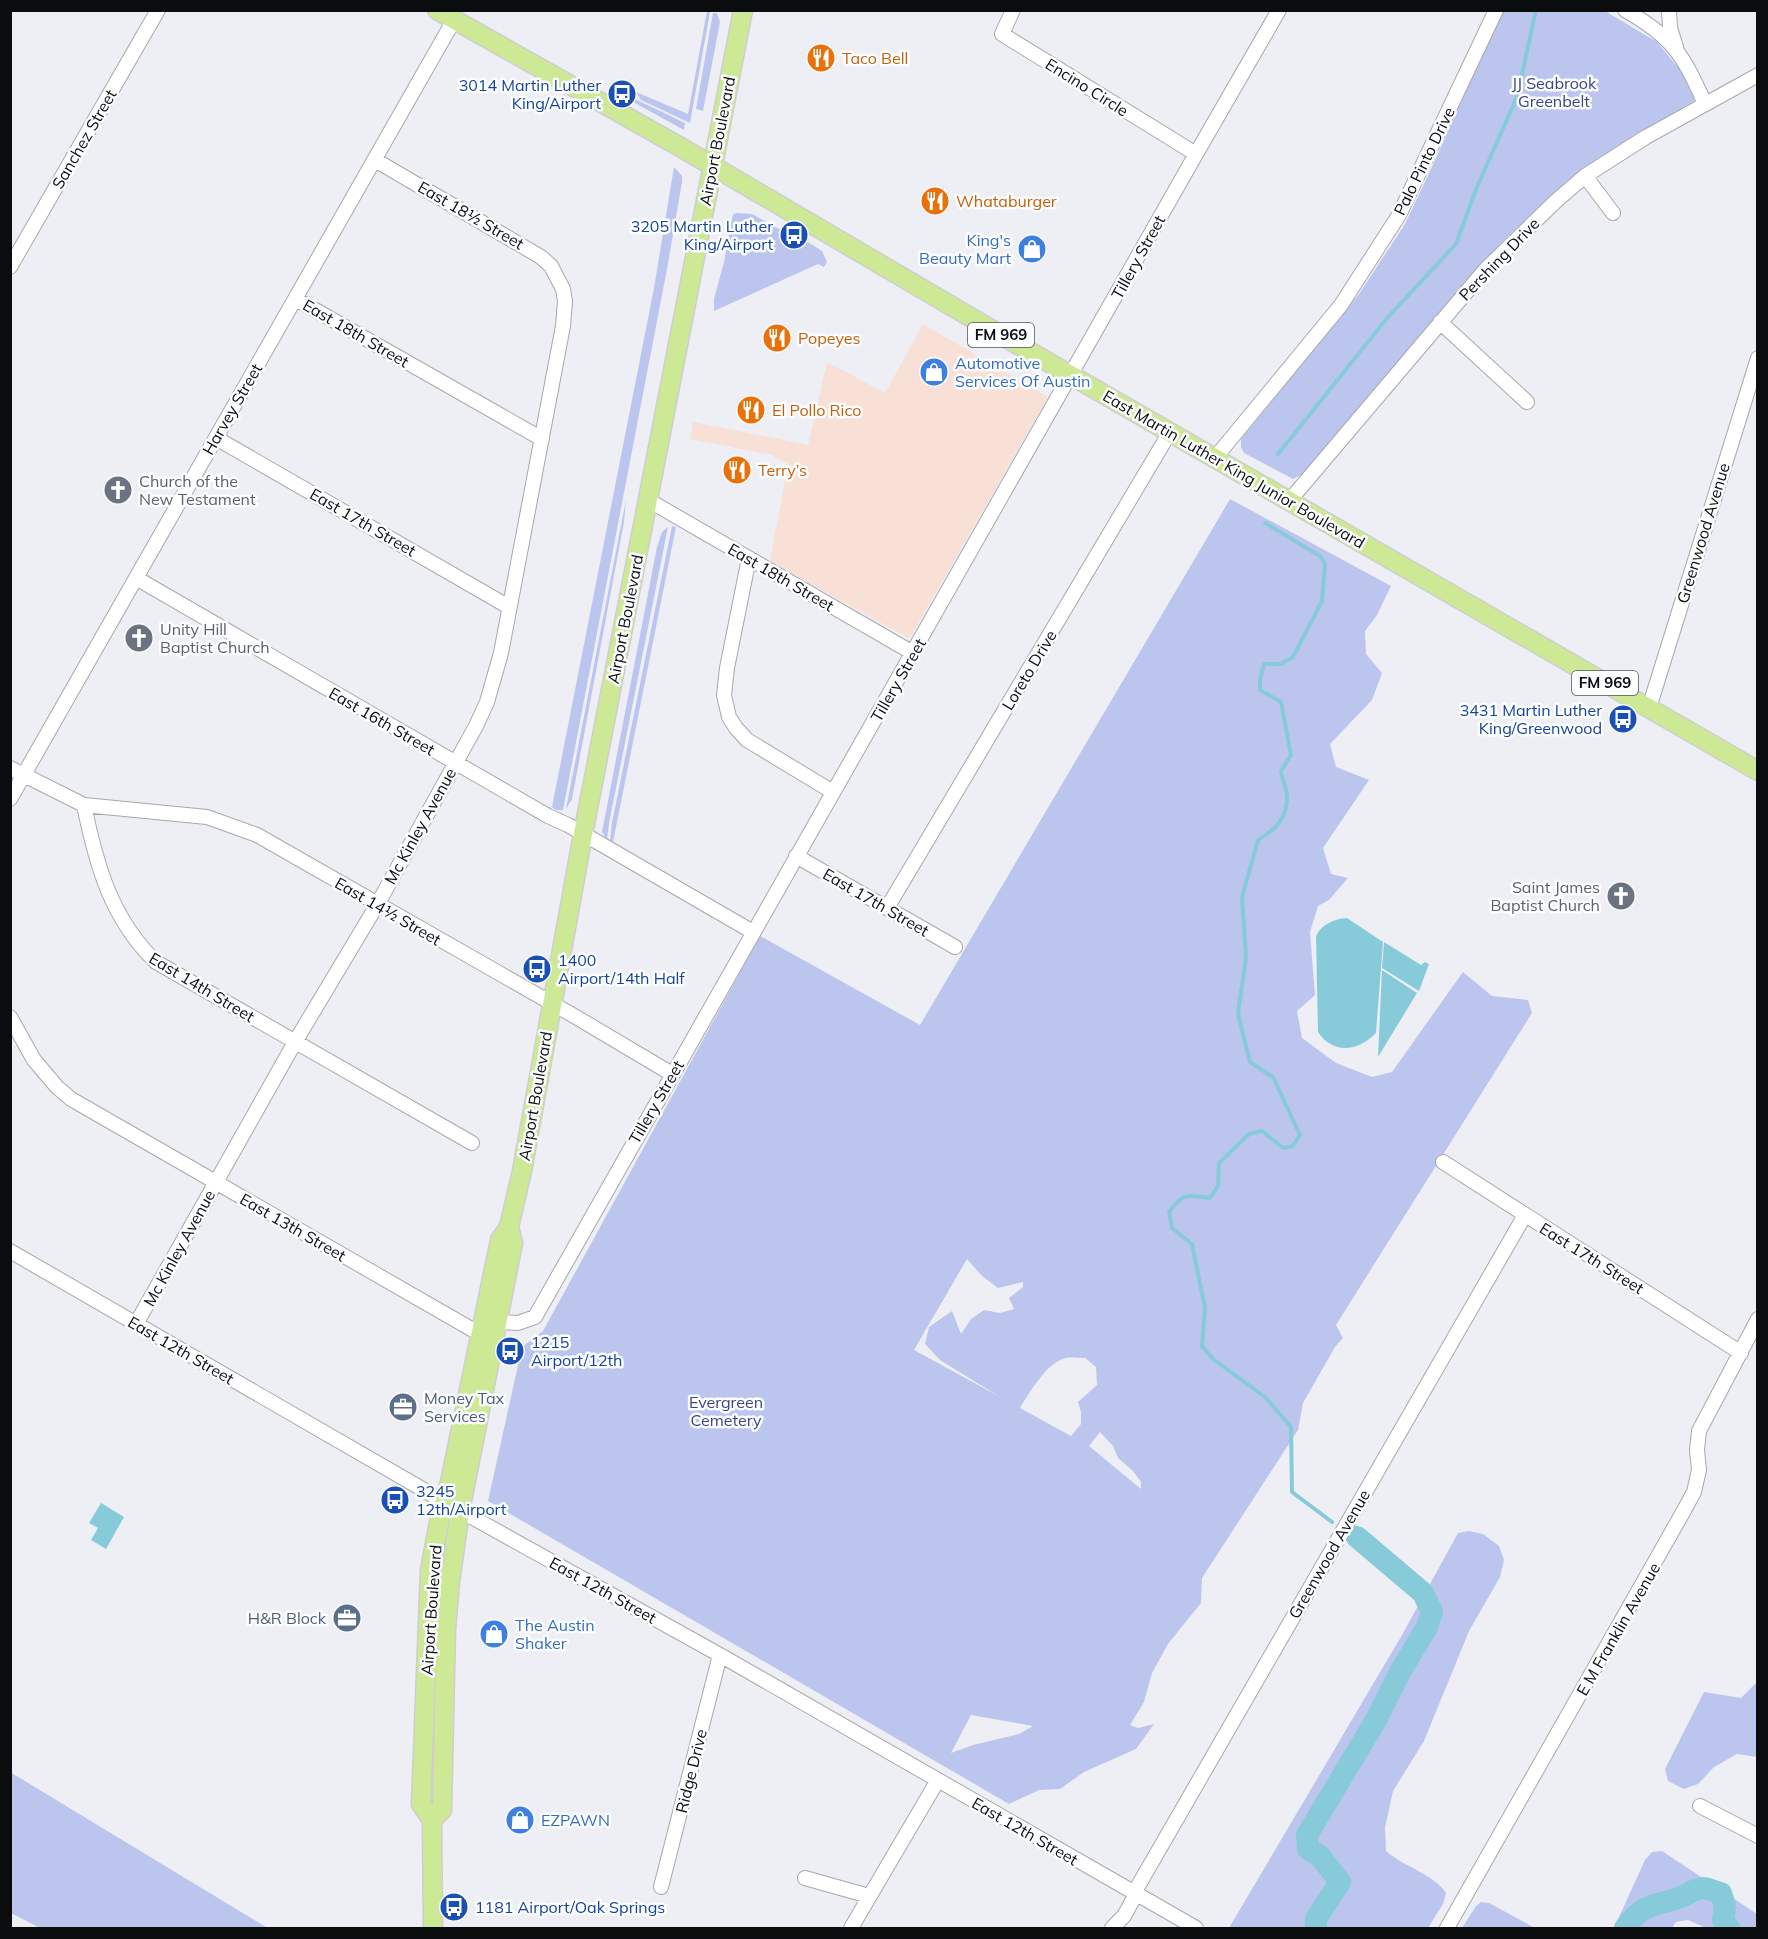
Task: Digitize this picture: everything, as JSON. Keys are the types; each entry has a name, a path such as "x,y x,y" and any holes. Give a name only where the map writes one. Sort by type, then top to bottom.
{"main road":[{"name":"East Martin Luther King Junior Boulevard","path":"437,10 1758,771"},
{"name":"Airport Boulevard","path":"433,1929 432,1820 421,1804 430,1570 500,1240 509,1227 522,1172 583,834 743,11"},
{"name":"Airport Boulevard","path":"432,1820 442,1810 446,1628 450,1582 460,1511 513,1243 509,1227"}],"street":[{"name":"Sanchez Street","path":"10,267 158,10"},
{"name":"Encino Circle","path":"1013,10 1002,34 1196,154"},
{"name":"Tillery Street","path":"498,1322 518,1323 535,1317 1280,10"},
{"name":"Palo Pinto Drive","path":"1215,458 1341,305 1400,215 1496,10"},
{"path":"1625,10 1655,30 1676,49 1686,62 1705,104"},
{"path":"1669,10 1670,28 1676,49"},
{"name":"Harvey Street","path":"10,799 454,20"},
{"name":"Pershing Drive","path":"1290,500 1486,268 1556,201 1586,176 1646,137 1758,75"},
{"name":"East 18½ Street","path":"375,160 528,248 551,266 559,278"},
{"path":"1586,176 1613,213"},
{"name":"Mc Kinley Avenue","path":"136,1324 295,1042 377,905 487,702 496,674 565,314 565,301 559,278"},
{"name":"East 18th Street","path":"296,298 542,439"},
{"path":"1440,322 1527,402"},
{"name":"Greenwood Avenue","path":"1649,708 1758,358"},
{"name":"Loreto Drive","path":"887,908 1170,432"},
{"name":"East 17th Street","path":"216,438 509,607"},
{"name":"East 18th Street","path":"648,500 913,653"},
{"path":"749,558 724,682 724,695 729,717 736,728 757,748 834,792"},
{"name":"East 16th Street","path":"136,579 753,932"},
{"path":"10,768 84,805"},
{"name":"East 14½ Street","path":"84,805 207,817 257,835 672,1074"},
{"name":"East 14th Street","path":"84,805 93,850 112,900 124,926 140,948 156,963 472,1143"},
{"name":"East 17th Street","path":"796,856 956,947"},
{"name":"East 13th Street","path":"10,1017 34,1060 51,1081 71,1099 480,1334"},
{"name":"East 17th Street","path":"1443,1162 1742,1353"},
{"name":"Greenwood Avenue","path":"1112,1929 1124,1916 1525,1215"},
{"name":"East 12th Street","path":"10,1251 443,1502 720,1655 1196,1929"},
{"name":"E M Franklin Avenue","path":"1447,1929 1694,1492 1699,1470 1697,1450 1699,1431 1758,1320"},
{"name":"Ridge Drive","path":"662,1887 720,1655"},
{"path":"851,1929 938,1780"},
{"path":"1700,1806 1758,1836"},
{"path":"805,1878 869,1896"}],"shaded area":[{"path":"923,324 1048,397 908,638 770,561 788,464 772,455 690,439 693,422 808,445 827,362 885,393"},
{"path":"1347,918 1383,942 1376,1033 1362,1044 1346,1048 1331,1044 1318,1032 1316,936 1329,923"},
{"path":"1384,942 1421,965 1425,962 1429,964 1419,991 1382,968"},
{"path":"1382,970 1417,993 1378,1057"},
{"path":"101,1503 124,1517 106,1549 91,1540 98,1528 89,1523"}],"green space":[{"path":"707,11 710,12 690,123 641,100 636,92 688,114"},
{"name":"JJ Seabrook Greenbelt","path":"1502,11 1605,11 1657,42 1681,71 1694,101 1588,166 1508,236 1470,276 1303,474 1293,479 1244,453 1241,439 1359,294 1405,224"},
{"path":"713,13 717,13 720,22 703,111 696,109"},
{"path":"635,99 685,123 684,130 633,102"},
{"path":"674,167 682,176 682,182 667,269 563,810 556,810 552,807 654,288"},
{"path":"733,214 752,214 780,229 778,233 791,240 795,234 822,251 827,262 824,267 818,264 714,311 714,299"},
{"name":"Evergreen Cemetery","path":"1230,499 1391,586 1377,615 1365,631 1366,654 1382,673 1372,700 1330,744 1336,767 1369,780 1323,848 1331,874 1348,878 1329,900 1318,906 1310,932 1315,995 1297,1011 1302,1038 1336,1063 1372,1077 1392,1072 1463,972 1492,996 1528,1000 1532,1013 1336,1325 1343,1338 1335,1347 1303,1403 1298,1430 1202,1578 1201,1603 1168,1644 1152,1673 1144,1702 1130,1725 1138,1728 1154,1724 1136,1749 1084,1772 1060,1789 1039,1790 1009,1804 488,1501 522,1347 543,1331 760,936 920,1025","holes":["967,1259 982,1276 998,1288 1023,1282 1023,1287 1009,1298 1014,1309 1000,1313 984,1310 971,1319 961,1334 952,1311 929,1327 925,1344 940,1360 1000,1397 914,1350","1066,1358 1085,1358 1096,1367 1097,1385 1078,1402 1081,1424 1071,1436 1020,1408 1045,1372 1052,1365","1100,1432 1113,1446 1118,1458 1133,1471 1141,1482 1141,1489 1089,1446","971,1715 1033,1726 1019,1734 951,1753"]},
{"path":"626,500 624,522 572,799 566,809"},
{"path":"672,526 676,527 613,842 610,841 612,823"},
{"path":"668,527 607,840 602,832 657,547 662,532"},
{"path":"1469,1531 1483,1534 1499,1546 1504,1560 1500,1577 1469,1631 1424,1741 1393,1791 1385,1828 1386,1851 1441,1886 1446,1893 1443,1904 1428,1928 1229,1928 1402,1635 1458,1533"},
{"path":"1757,1682 1757,1757 1737,1754 1714,1767 1698,1784 1684,1789 1668,1781 1665,1769 1704,1692 1741,1698"},
{"path":"10,1772 267,1928 40,1928 11,1913"},
{"path":"1662,1851 1757,1914 1757,1928 1706,1928 1688,1920 1676,1922 1672,1928 1614,1928 1645,1860 1652,1852"},
{"path":"1481,1902 1489,1903 1535,1928 1462,1928"}],"waterway":[{"path":"1278,454 1388,317 1456,244 1477,187 1517,97 1536,10"},
{"path":"1265,523 1320,556 1325,564 1322,601 1293,657 1281,664 1264,664 1260,680 1260,690 1281,702 1291,755 1281,771 1287,794 1286,809 1276,827 1258,840 1242,897 1246,957 1238,1014 1250,1062 1273,1077 1300,1135 1293,1146 1283,1148 1262,1131 1249,1134 1219,1163 1218,1186 1210,1198 1186,1196 1178,1201 1169,1212 1172,1228 1192,1244 1205,1308 1202,1346 1213,1359 1265,1397 1291,1427 1292,1492 1332,1522"},
{"path":"1316,1928 1316,1919 1340,1882 1320,1856 1308,1849 1307,1835 1376,1720 1400,1672 1427,1627 1432,1612 1423,1593 1357,1537"},
{"path":"1625,1928 1644,1909 1703,1888 1721,1893 1725,1906 1723,1920 1729,1928"}],"place":[{"name":"Taco Bell","path":"821,58"},
{"name":"3014 Martin Luther King/Airport","path":"622,94"},
{"name":"Whataburger","path":"935,201"},
{"name":"3205 Martin Luther King/Airport","path":"794,235"},
{"name":"King's Beauty Mart","path":"1032,249"},
{"name":"Popeyes","path":"777,338"},
{"name":"Automotive Services Of Austin","path":"934,372"},
{"name":"El Pollo Rico","path":"751,410"},
{"name":"Terry’s","path":"737,470"},
{"name":"Church of the New Testament","path":"118,490"},
{"name":"Unity Hill Baptist Church","path":"139,638"},
{"name":"3431 Martin Luther King/Greenwood","path":"1623,719"},
{"name":"Saint James Baptist Church","path":"1621,896"},
{"name":"1400 Airport/14th Half","path":"537,969"},
{"name":"1215 Airport/12th","path":"510,1351"},
{"name":"Money Tax Services","path":"403,1407"},
{"name":"3245 12th/Airport","path":"395,1500"},
{"name":"H&R Block","path":"347,1618"},
{"name":"The Austin Shaker","path":"494,1634"},
{"name":"EZPAWN","path":"520,1820"},
{"name":"1181 Airport/Oak Springs","path":"454,1907"}]}
